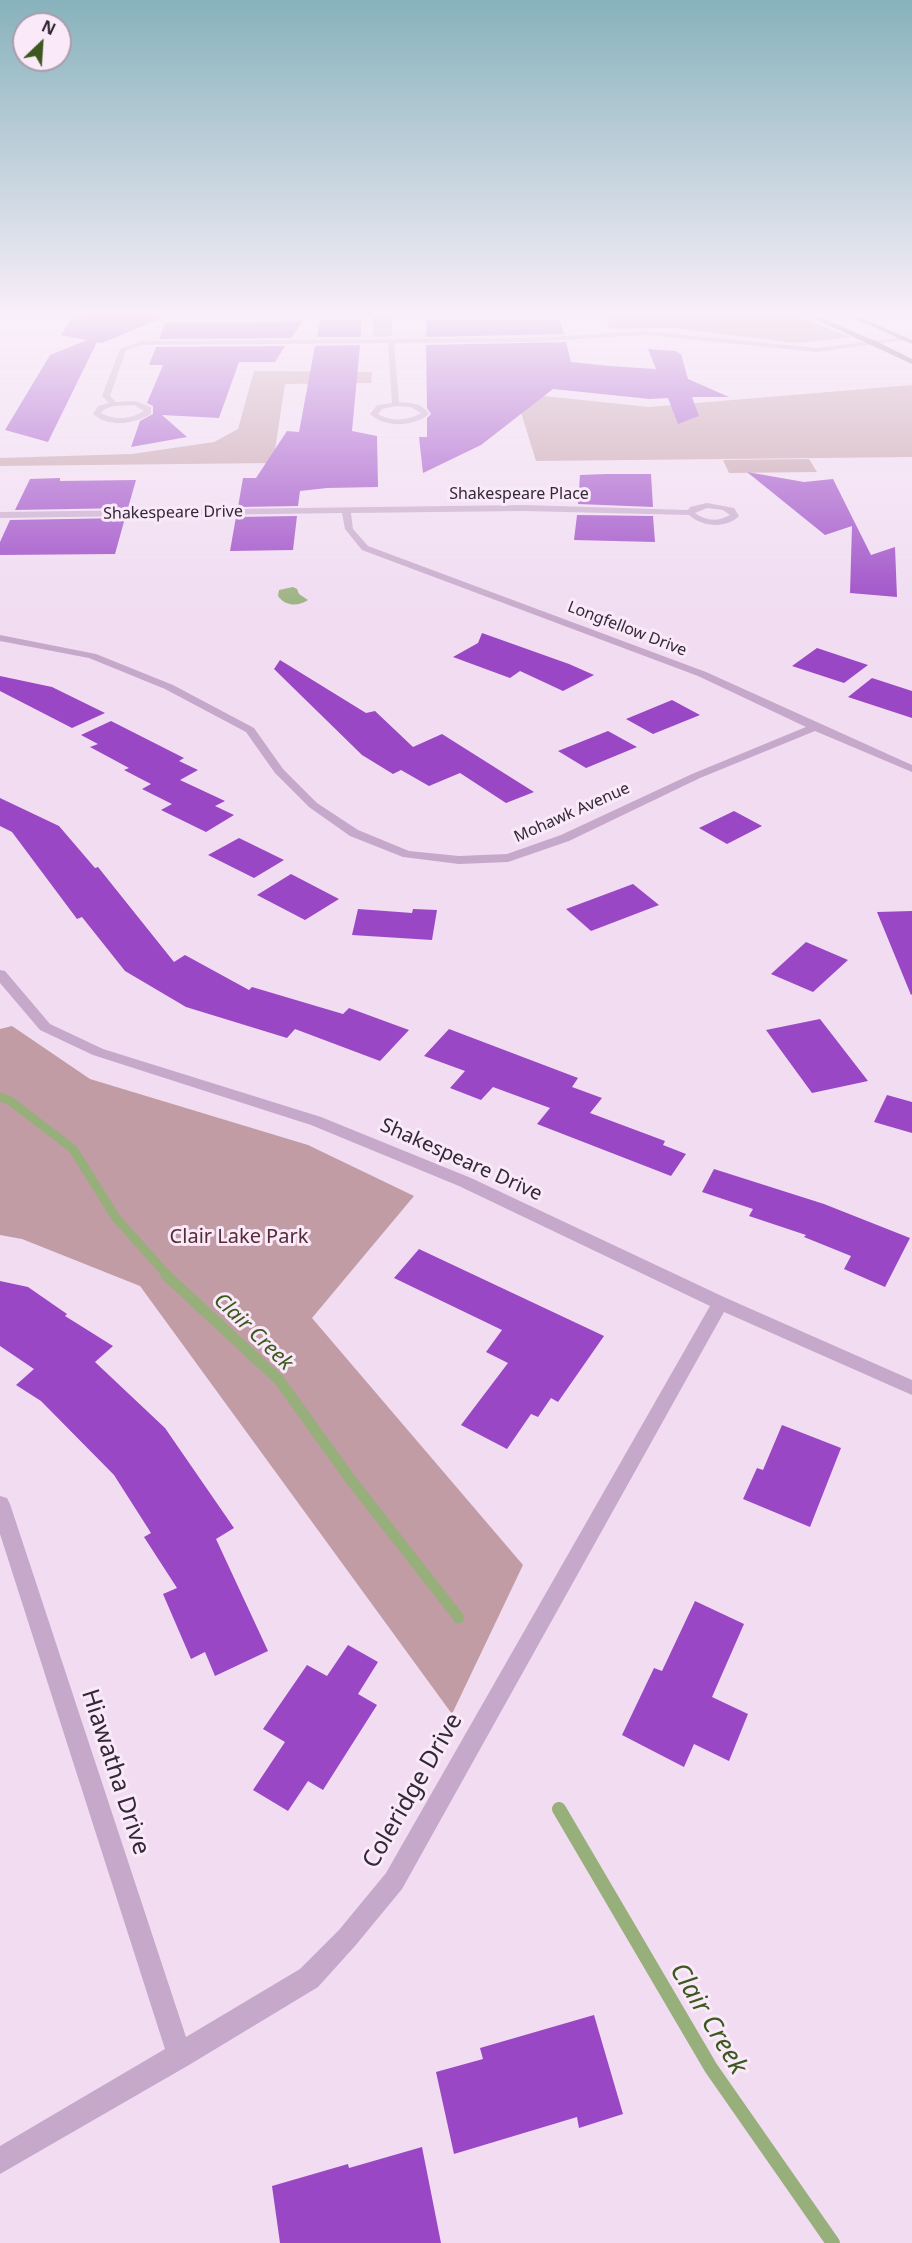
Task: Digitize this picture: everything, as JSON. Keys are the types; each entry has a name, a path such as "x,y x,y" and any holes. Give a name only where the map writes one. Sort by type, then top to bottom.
{"street":[{"path":"107,419 126,419"},
{"path":"381,419 396,421 417,419"},
{"name":"Shakespeare Place","path":"346,511 536,508 691,513"},
{"name":"Shakespeare Drive","path":"0,514 346,511"},
{"name":"Longfellow Drive","path":"346,511 349,529 366,548 702,674 912,769"},
{"name":"Mohawk Avenue","path":"0,638 92,656 168,687 250,730 279,771 313,805 354,833 407,854 459,860 508,858 565,838 696,776 815,727"},
{"name":"Shakespeare Drive","path":"0,974 45,1027 98,1052 316,1121 465,1182 720,1303 912,1388"},
{"name":"Coleridge Drive","path":"0,2161 309,1978 347,1938 394,1881 720,1303"},
{"name":"Hiawatha Drive","path":"0,1504 180,2056"}],"green space":[{"path":"241,419 280,419 273,463 0,466 0,458 132,454 214,442 238,429"},
{"path":"523,419 912,419 912,457 536,461"},
{"path":"809,459 817,472 729,473 723,460"},
{"name":"Clair Lake Park","path":"12,1026 90,1079 308,1145 414,1196 312,1318 523,1565 452,1714 140,1286 22,1239 0,1235 0,1029"}],"shaded area":[{"path":"293,587 308,600 300,604 292,604 284,602 278,596 279,590"}],"building":[{"path":"12,419 59,419 48,442 5,430"},
{"path":"144,419 166,419 187,437 131,447 140,421"},
{"path":"301,419 353,419 352,431 377,436 378,487 300,491 298,506 238,507 243,478 256,478 287,431 299,432"},
{"path":"427,419 515,419 481,445 423,473 419,437 427,437"},
{"path":"676,419 692,419 678,424"},
{"path":"747,472 804,482 833,479 871,555 895,547 897,597 850,593 852,526 825,535"},
{"path":"651,474 653,507 578,504 580,475"},
{"path":"60,478 60,481 136,480 128,508 15,510 30,479"},
{"path":"577,515 653,516 655,542 574,540"},
{"path":"297,516 293,550 230,551 236,517"},
{"path":"125,518 115,554 0,555 0,542 10,520"},
{"path":"482,633 594,675 563,691 520,671 510,678 453,657 478,643"},
{"path":"817,648 868,665 844,683 792,666"},
{"path":"280,660 366,713 375,711 413,747 442,734 534,792 506,803 460,773 429,786 401,770 393,774 362,755 274,669"},
{"path":"0,676 52,687 105,713 72,728 0,691"},
{"path":"872,678 912,691 912,718 848,697"},
{"path":"672,700 700,715 653,734 626,719"},
{"path":"111,721 184,758 179,761 198,770 180,780 225,801 215,806 234,815 206,832 161,810 172,804 142,789 151,784 124,770 129,768 90,747 98,744 81,735"},
{"path":"608,731 637,747 586,768 558,751"},
{"path":"0,798 59,826 95,868 98,867 174,962 185,955 249,990 252,987 343,1014 349,1008 409,1030 380,1061 295,1029 287,1038 186,1007 125,971 82,917 77,919 12,832 0,826"},
{"path":"734,811 762,826 727,844 699,828"},
{"path":"239,838 284,860 254,878 208,855"},
{"path":"291,874 339,899 305,920 257,895"},
{"path":"633,884 659,905 591,931 566,909"},
{"path":"358,909 412,913 413,909 437,910 432,940 352,935"},
{"path":"912,911 912,994 911,995 877,912"},
{"path":"806,942 848,960 813,992 771,974"},
{"path":"820,1019 868,1081 812,1093 766,1030"},
{"path":"449,1029 578,1078 572,1087 602,1098 590,1113 665,1141 663,1145 686,1154 671,1176 537,1124 550,1108 493,1087 481,1100 450,1088 465,1071 424,1056"},
{"path":"887,1095 912,1102 912,1133 874,1122"},
{"path":"714,1169 824,1204 910,1238 885,1287 844,1269 851,1256 804,1237 806,1235 749,1216 753,1209 702,1192"},
{"path":"419,1249 604,1336 558,1402 551,1398 538,1417 531,1414 507,1449 461,1425 508,1363 486,1352 502,1330 394,1278"},
{"path":"0,1281 28,1287 67,1314 65,1316 113,1346 95,1362 165,1428 234,1528 216,1539 268,1651 215,1676 205,1652 191,1659 163,1594 177,1588 144,1537 151,1533 114,1475 41,1401 16,1385 34,1369 0,1346"},
{"path":"782,1425 841,1448 810,1527 743,1499 757,1468 763,1470"},
{"path":"695,1601 744,1624 712,1697 748,1714 729,1761 694,1744 684,1767 622,1735 654,1668 662,1671"},
{"path":"348,1645 378,1662 358,1694 377,1705 323,1790 308,1781 288,1811 253,1790 285,1742 263,1729 307,1665 327,1676"},
{"path":"594,2015 623,2114 579,2128 577,2117 454,2154 436,2072 483,2059 480,2048"},
{"path":"422,2147 441,2243 280,2243 272,2186 348,2164 349,2168"}],"waterway":[{"name":"Clair Creek","path":"0,1097 9,1100 73,1149 116,1218 168,1276"},
{"name":"Clair Creek","path":"166,1275 279,1380 351,1480 459,1618"},
{"name":"Clair Creek","path":"559,1809 711,2068 833,2243"}]}
